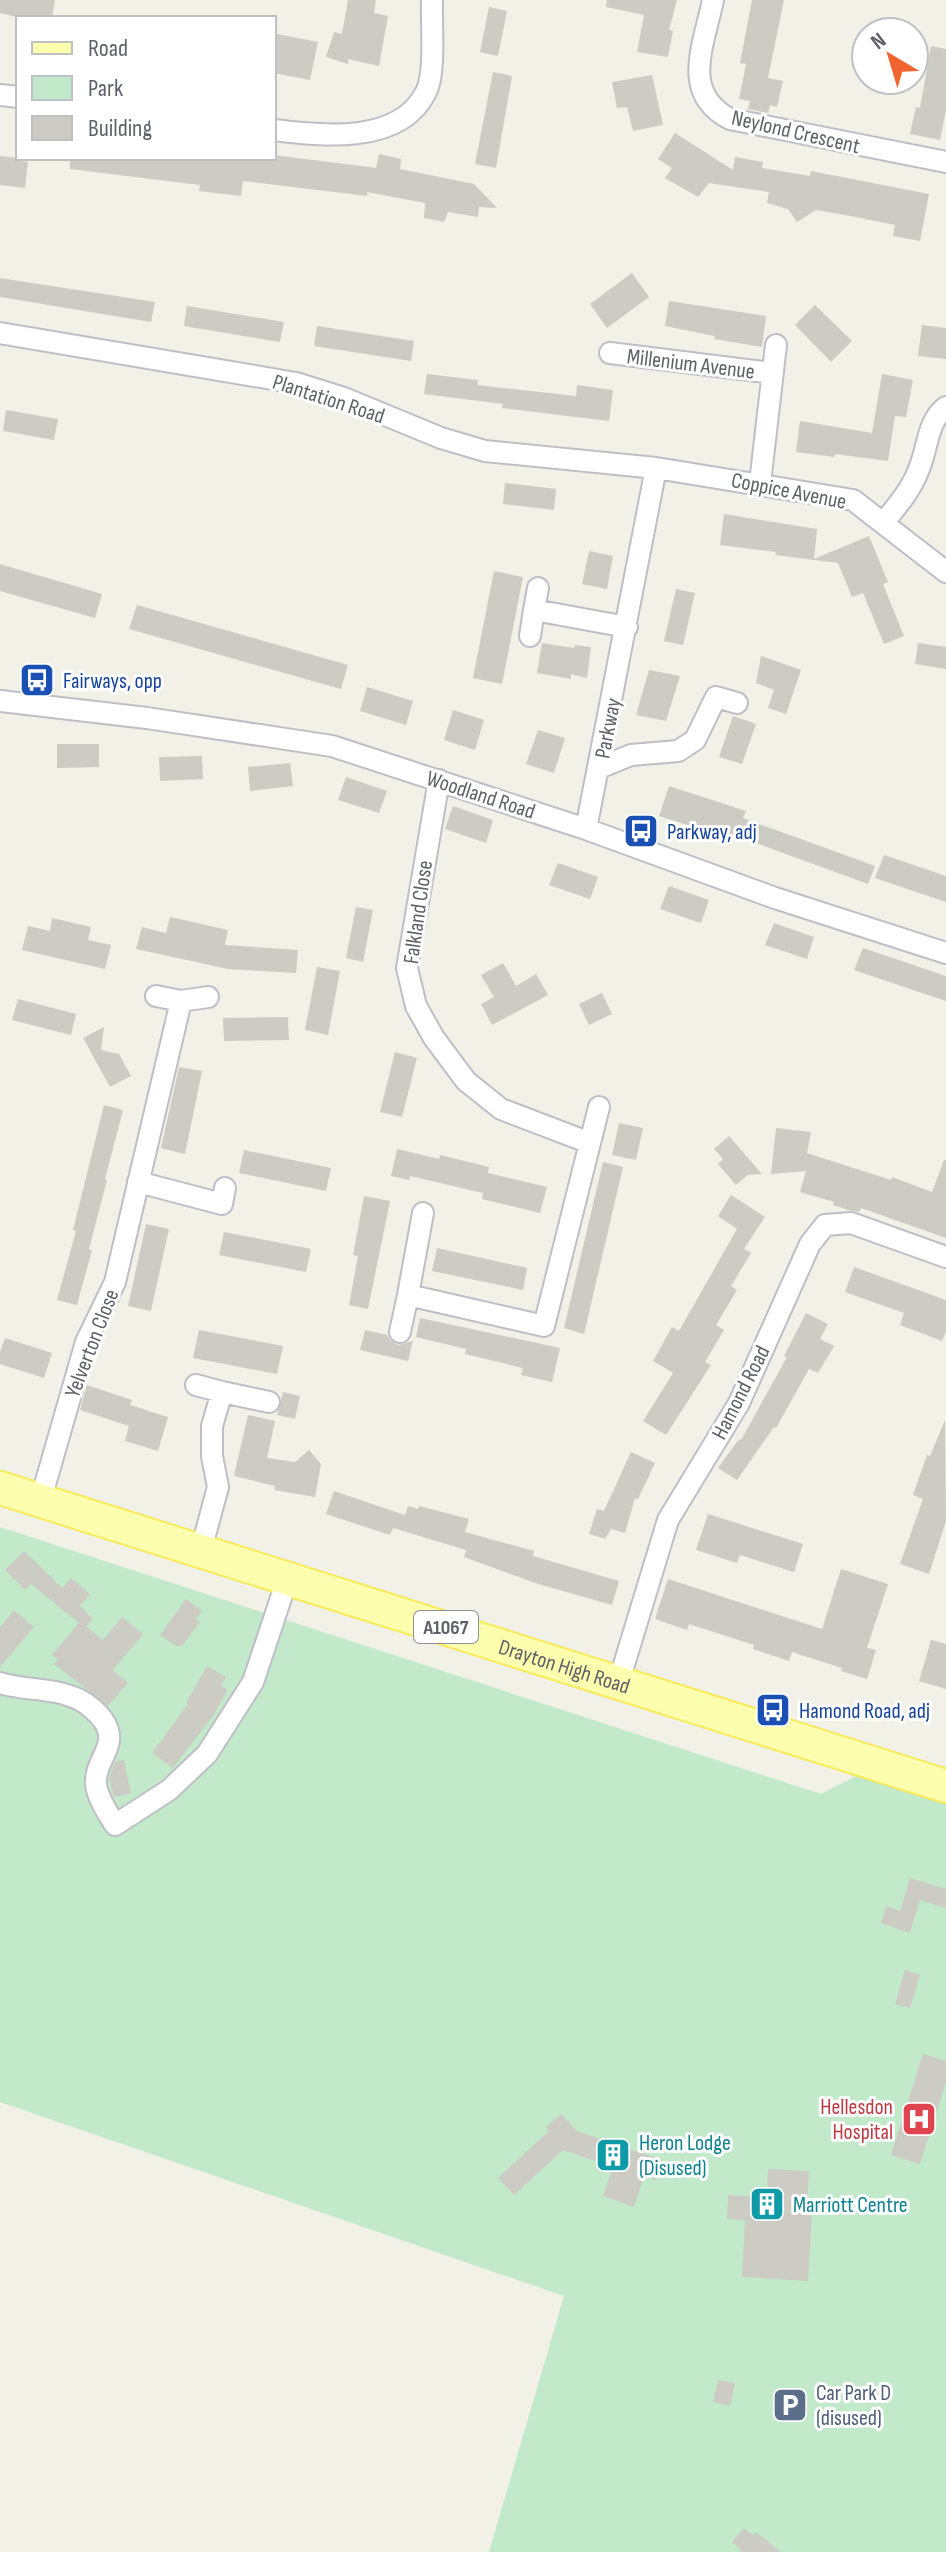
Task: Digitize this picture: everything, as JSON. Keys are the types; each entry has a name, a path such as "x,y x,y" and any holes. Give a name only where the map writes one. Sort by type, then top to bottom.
{"main road":[{"name":"Drayton High Road","path":"0,1488 946,1786"}],"street":[{"path":"276,130 320,136 363,134 406,117 426,92 431,60 432,0"},
{"name":"Neylond Crescent","path":"713,0 699,70 700,87 707,103 716,112 730,119 946,162"},
{"name":"Plantation Road","path":"0,333 296,383 344,398 441,438 485,451 656,468"},
{"name":"Millenium Avenue","path":"760,483 776,345"},
{"name":"Millenium Avenue","path":"610,353 772,373"},
{"path":"884,522 907,494 920,468 936,415 946,407"},
{"name":"Coppice Avenue","path":"656,468 853,500 946,572"},
{"name":"Parkway","path":"586,829 656,468"},
{"path":"530,636 538,588"},
{"path":"534,610 627,627"},
{"path":"599,768 631,755 678,751 695,740 716,697 737,703"},
{"name":"Woodland Road","path":"0,701 147,718 332,746 586,829 775,898 946,953"},
{"name":"Falkland Close","path":"439,780 407,968 416,1006 434,1038 466,1081 501,1109 590,1143"},
{"path":"156,996 181,1001 208,997"},
{"name":"Yelverton Close","path":"40,1502 86,1342 115,1282 181,1001"},
{"path":"408,1295 544,1326 599,1107"},
{"path":"138,1182 222,1204"},
{"path":"400,1332 423,1213"},
{"name":"Hamond Road","path":"619,1681 668,1520 739,1403 810,1244 825,1225 851,1223 946,1257"},
{"path":"196,1385 269,1402"},
{"path":"201,1550 218,1487 212,1456 212,1426 222,1392"},
{"path":"0,1683 40,1688 80,1700 100,1716 110,1730 109,1746 98,1764 96,1786 115,1825 169,1790 207,1754 253,1682 288,1577"}],"green space":[{"path":"0,1527 821,1794 856,1776 946,1804 946,2552 489,2552 564,2296 0,2102"}],"building":[{"path":"0,0 55,0 52,16 16,17 0,13"},
{"path":"348,0 376,0 374,13 388,16 379,66 348,59 348,64 326,57 334,32 342,34"},
{"path":"607,0 677,0 669,30 673,31 668,57 637,52 644,15 606,7"},
{"path":"752,0 784,0 768,78 783,81 777,107 770,105 768,113 748,109 750,101 739,99 746,64 740,63"},
{"path":"489,7 507,11 498,56 480,52"},
{"path":"277,34 318,42 310,80 276,73"},
{"path":"931,46 946,49 946,110 940,140 910,134 916,107 920,108 922,96 930,96"},
{"path":"493,72 512,76 496,168 475,164"},
{"path":"652,75 663,125 633,131 627,107 617,108 612,82"},
{"path":"675,133 733,170 735,157 763,162 762,168 810,176 811,171 929,194 920,241 893,236 895,225 816,210 797,222 788,209 767,203 769,192 709,183 698,197 665,178 672,168 658,159"},
{"path":"379,154 401,159 400,169 474,184 497,208 479,207 478,217 448,212 444,222 424,218 425,203 367,192 367,196 243,181 241,196 199,191 200,185 70,169 70,160 276,160 276,155 376,168"},
{"path":"0,156 28,162 25,188 0,185"},
{"path":"632,273 649,297 607,328 590,304"},
{"path":"0,278 155,302 151,322 0,297"},
{"path":"669,301 766,316 762,347 665,326"},
{"path":"815,305 852,341 831,362 795,325"},
{"path":"187,306 284,322 280,342 184,326"},
{"path":"922,325 946,328 946,359 918,356"},
{"path":"317,326 414,341 411,361 314,346"},
{"path":"427,374 478,380 477,385 576,396 577,385 613,390 609,421 502,408 503,404 424,394"},
{"path":"882,374 913,380 906,417 895,416 888,461 796,452 800,421 872,433"},
{"path":"6,410 58,419 54,440 3,431"},
{"path":"505,483 556,489 554,510 503,504"},
{"path":"724,514 817,529 814,559 869,536 888,582 883,584 904,636 884,644 863,593 852,597 838,563 720,545"},
{"path":"589,551 613,556 607,589 582,584"},
{"path":"0,564 102,594 95,618 0,591"},
{"path":"494,571 523,577 502,684 473,678"},
{"path":"676,589 695,593 683,645 664,641"},
{"path":"137,605 348,665 341,689 129,629"},
{"path":"542,643 591,647 587,678 571,674 571,679 537,673"},
{"path":"918,643 946,647 946,669 915,664"},
{"path":"761,656 801,670 786,714 768,708 774,690 756,683"},
{"path":"649,670 680,676 666,721 636,715"},
{"path":"367,687 413,701 406,725 360,711"},
{"path":"453,710 484,720 475,750 444,740"},
{"path":"733,716 756,724 742,764 719,757"},
{"path":"538,730 565,738 554,773 526,764"},
{"path":"57,744 99,744 99,767 57,768"},
{"path":"202,756 203,779 160,781 159,757"},
{"path":"290,763 293,786 250,791 248,767"},
{"path":"346,777 387,791 379,813 338,800"},
{"path":"669,786 746,811 743,818 875,866 868,884 737,836 736,840 659,816"},
{"path":"453,806 493,820 486,843 445,829"},
{"path":"884,855 946,876 946,902 875,878"},
{"path":"558,863 598,877 590,899 549,885"},
{"path":"669,886 709,900 701,923 660,909"},
{"path":"356,907 373,910 363,962 346,958"},
{"path":"170,917 228,930 225,945 298,950 296,973 228,969 136,949 142,927 166,933"},
{"path":"52,918 91,927 88,940 111,945 105,969 22,950 28,926 50,931"},
{"path":"774,923 814,937 807,959 765,945"},
{"path":"863,948 946,976 946,1001 854,970"},
{"path":"503,963 516,986 536,974 548,995 492,1025 481,1004 494,997 481,975"},
{"path":"317,967 340,971 328,1035 305,1030"},
{"path":"602,993 612,1014 589,1025 579,1004"},
{"path":"18,999 76,1014 71,1035 12,1020"},
{"path":"288,1017 289,1040 224,1041 223,1018"},
{"path":"104,1027 101,1050 119,1054 131,1076 110,1087 83,1038"},
{"path":"395,1052 417,1058 402,1117 380,1112"},
{"path":"179,1067 202,1071 185,1154 161,1148"},
{"path":"104,1105 123,1110 77,1305 57,1300"},
{"path":"619,1123 643,1128 636,1160 612,1155"},
{"path":"776,1128 811,1132 807,1153 891,1180 892,1177 932,1192 946,1160 946,1238 861,1208 859,1212 848,1210 833,1205 834,1202 800,1192 806,1171 771,1174"},
{"path":"729,1136 762,1174 748,1175 736,1185 718,1164 723,1159 714,1149"},
{"path":"397,1149 489,1167 488,1173 547,1187 540,1213 482,1199 483,1193 410,1176 409,1180 391,1176"},
{"path":"244,1150 331,1168 326,1191 239,1173"},
{"path":"603,1162 623,1167 584,1334 564,1328"},
{"path":"731,1195 765,1217 744,1249 751,1253 731,1286 737,1290 716,1325 724,1330 705,1362 711,1365 666,1435 643,1421 673,1373 653,1361 672,1327 679,1331 737,1229 718,1216"},
{"path":"364,1196 390,1201 368,1309 349,1305 358,1256 353,1255"},
{"path":"146,1224 169,1229 151,1311 128,1306"},
{"path":"224,1232 311,1249 306,1272 219,1255"},
{"path":"437,1248 527,1268 523,1290 432,1271"},
{"path":"854,1267 946,1300 946,1331 942,1341 900,1325 904,1313 845,1292"},
{"path":"806,1313 828,1324 820,1339 834,1346 818,1373 809,1369 776,1428 737,1480 718,1468 741,1440 787,1357 784,1356"},
{"path":"420,1318 560,1348 552,1382 521,1375 523,1368 465,1354 466,1349 416,1337"},
{"path":"199,1330 283,1346 277,1374 193,1358"},
{"path":"365,1330 387,1335 398,1345 413,1341 408,1361 360,1350"},
{"path":"5,1338 52,1353 44,1378 0,1364"},
{"path":"87,1385 132,1400 130,1405 168,1417 158,1451 125,1441 129,1426 80,1410"},
{"path":"283,1392 300,1396 295,1419 277,1415"},
{"path":"248,1415 275,1421 267,1458 295,1462 309,1450 321,1464 315,1497 274,1490 275,1486 234,1476"},
{"path":"945,1420 946,1521 929,1574 900,1564 923,1499 913,1495 927,1455 930,1456"},
{"path":"631,1452 655,1463 638,1499 635,1498 625,1533 611,1529 605,1539 589,1534 597,1509 604,1511"},
{"path":"334,1491 405,1515 408,1506 418,1509 419,1506 469,1519 465,1532 534,1551 533,1556 619,1581 612,1605 535,1583 464,1557 466,1550 393,1528 390,1535 326,1514"},
{"path":"708,1514 803,1544 794,1572 740,1555 737,1563 696,1550"},
{"path":"24,1551 62,1588 71,1578 90,1594 80,1606 93,1619 86,1626 103,1640 122,1617 143,1634 113,1670 128,1683 108,1706 54,1664 58,1659 52,1655 79,1623 31,1584 25,1590 5,1570"},
{"path":"841,1569 888,1584 867,1648 876,1650 867,1679 792,1652 789,1661 753,1649 754,1645 689,1624 687,1630 655,1619 668,1579 822,1629"},
{"path":"186,1599 202,1611 196,1619 200,1622 182,1646 176,1646 160,1635"},
{"path":"14,1610 34,1627 0,1667 0,1627"},
{"path":"931,1640 946,1644 946,1689 919,1681"},
{"path":"207,1666 226,1677 221,1686 228,1690 213,1716 173,1768 152,1753 188,1704"},
{"path":"124,1760 131,1793 114,1797 109,1778 115,1762"},
{"path":"910,1878 946,1889 946,1908 920,1900 910,1933 881,1923 886,1906 900,1911"},
{"path":"905,1970 920,1975 910,2008 895,2004"},
{"name":"Hellesdon Hospital","path":"923,2054 946,2061 946,2082 920,2164 891,2155"},
{"name":"Heron Lodge (Disused)","path":"561,2114 577,2131 662,2160 656,2180 644,2176 634,2207 603,2196 613,2167 563,2150 514,2195 498,2178 549,2131 546,2127"},
{"path":"768,2169 809,2171 807,2211 812,2211 808,2281 742,2277 745,2220 727,2219 728,2195 761,2197 762,2191 767,2191"},
{"path":"718,2380 735,2383 730,2406 713,2402"},
{"path":"744,2528 753,2535 756,2532 781,2552 739,2552 741,2550 732,2542"}],"place":[{"name":"Fairways, opp","path":"37,680"},
{"name":"Parkway, adj","path":"641,831"},
{"name":"Hamond Road, adj","path":"773,1710"},
{"name":"Hellesdon Hospital","path":"919,2119"},
{"name":"Heron Lodge (Disused)","path":"613,2155"},
{"name":"Marriott Centre","path":"767,2204"},
{"name":"Car Park D (disused)","path":"790,2405"}]}
